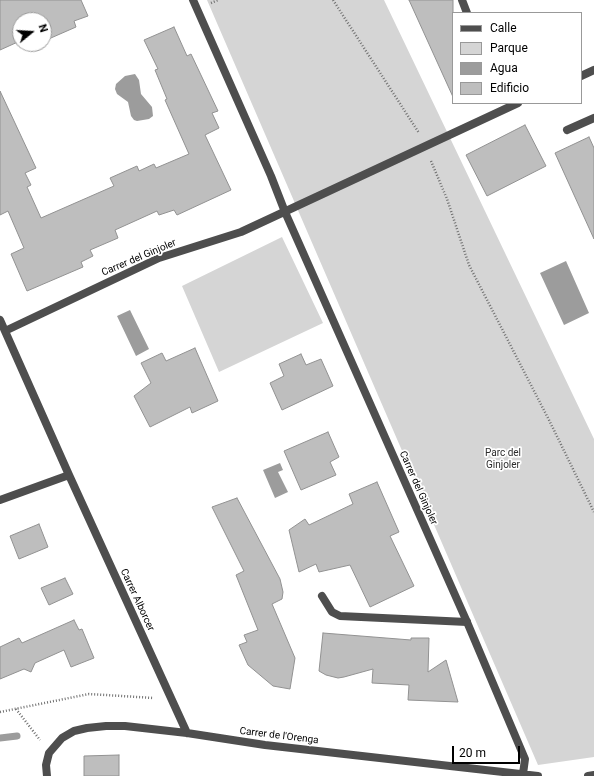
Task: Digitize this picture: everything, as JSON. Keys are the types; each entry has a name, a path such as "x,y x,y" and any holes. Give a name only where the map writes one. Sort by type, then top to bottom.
{"street":[{"name":"Carrer del Ginjoler","path":"193,0 271,176 285,212 467,622 525,759 523,774"},
{"path":"462,0 467,12"},
{"path":"582,76 594,70"},
{"name":"Carrer del Ginjoler","path":"5,331 159,258 241,232 425,146 508,105"},
{"path":"567,130 594,118"},
{"name":"Carrer Alborcer","path":"0,320 187,733"},
{"path":"0,500 69,475"},
{"path":"322,596 332,612 340,616 467,622"},
{"name":"Carrer de l'Orenga","path":"49,753 62,738 74,731 95,727 125,726 187,733 264,745 538,776"},
{"path":"47,776 46,765 49,753"},
{"path":"588,776 594,775"}],"path":[{"path":"333,0 416,128 447,199 469,265 549,420 594,512"},
{"path":"0,712 89,694 172,700"},
{"path":"16,709 49,753"}],"green space":[{"name":"Parc del Ginjoler","path":"207,0 384,0 594,439 594,757 538,765"},
{"path":"282,237 323,323 219,372 182,286"}],"water":[{"path":"135,74 139,80 141,94 152,107 153,116 149,119 134,120 131,116 128,102 117,94 115,89 116,84 125,76"},
{"path":"566,261 589,313 564,325 540,273"},
{"path":"130,310 149,349 136,356 117,316"},
{"path":"280,463 283,470 278,472 288,492 275,498 263,470"}],"building":[{"path":"0,0 81,0 88,16 74,21 76,27 52,38 52,12 12,12 12,45 0,50"},
{"path":"409,0 453,0 452,95"},
{"path":"174,27 187,56 191,54 218,111 212,113 219,128 205,135 231,190 177,215 174,210 159,215 157,211 115,230 118,238 90,250 93,256 81,262 83,267 27,291 11,254 24,248 8,211 0,215 0,91 36,168 25,173 31,185 27,187 41,218 114,186 110,178 137,166 139,171 154,164 156,168 189,154 165,100 167,99 155,70 158,69 144,40"},
{"path":"525,125 546,166 487,196 466,155"},
{"path":"589,137 594,148 594,239 555,153"},
{"path":"195,348 218,401 192,413 190,407 150,427 134,396 151,383 141,363 162,353 166,361"},
{"path":"301,354 306,365 321,359 333,386 282,410 270,383 284,376 279,364"},
{"path":"328,432 339,457 330,462 336,475 301,490 284,451"},
{"path":"377,482 399,532 390,536 414,586 370,607 350,565 319,572 316,564 299,572 289,530 305,519 309,525 353,504 349,494"},
{"path":"237,498 280,579 283,592 282,599 272,604 295,658 290,689 273,686 248,665 239,645 247,642 244,635 258,630 236,575 244,571 212,507"},
{"path":"39,524 48,547 19,559 10,536"},
{"path":"65,578 73,594 49,605 41,588"},
{"path":"74,620 79,630 82,629 94,658 71,667 64,650 35,663 31,672 24,669 0,679 0,647 19,638 22,643"},
{"path":"323,633 411,640 411,638 429,638 428,672 446,660 458,702 408,700 409,685 372,683 373,669 338,678 326,675 319,671"},
{"path":"119,755 119,776 84,776 84,756"}],"waterway":[{"path":"0,738 17,736"}]}
